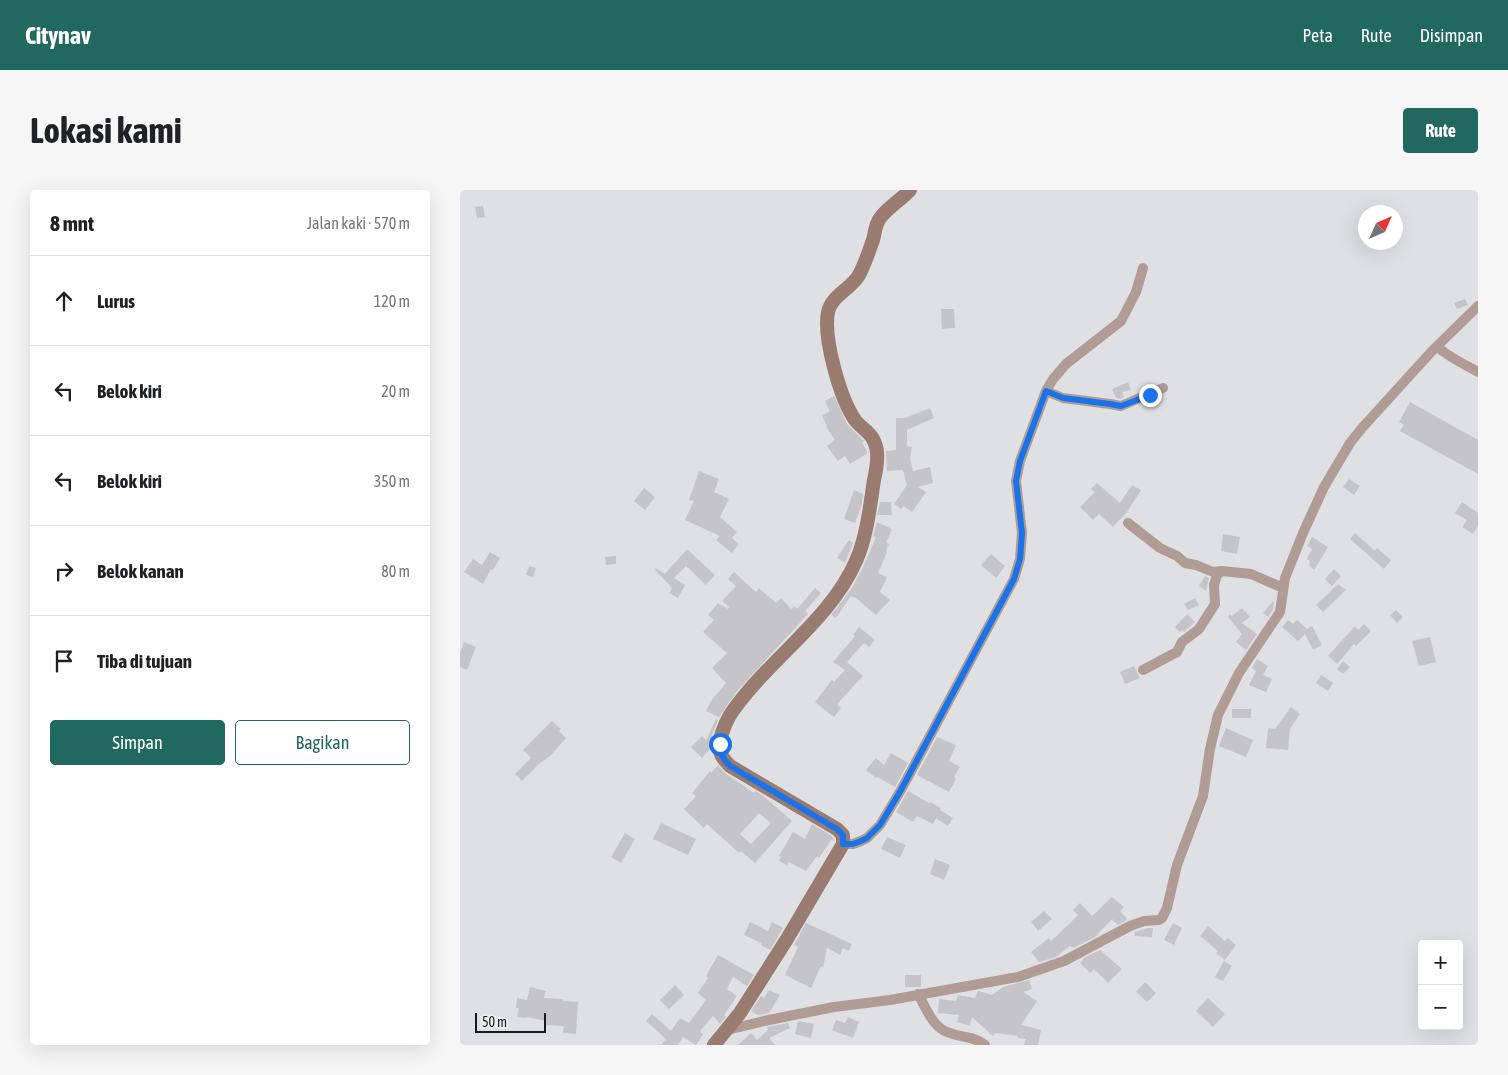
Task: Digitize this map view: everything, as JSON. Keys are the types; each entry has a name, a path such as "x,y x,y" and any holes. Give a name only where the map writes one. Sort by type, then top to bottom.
{"street":[{"path":"714,1045 740,1013 787,939 843,844 843,835 837,829 730,766 720,752 720,744 730,716 760,679 796,642 845,583 857,557 872,498 878,453 873,438 856,422 843,396 828,344 828,310 834,300 850,286 859,274 873,238 876,224 880,218 910,190"},
{"path":"843,844 853,844 867,838 880,825 901,790 1014,579 1020,559 1022,533 1016,481 1020,461 1046,391 1053,378 1066,364 1121,321 1136,292 1143,268"},
{"path":"727,1030 834,1007 890,1000 1018,977 1064,961 1130,926 1162,918 1167,908 1177,865 1203,796 1210,749 1218,715 1239,673 1280,612 1285,578 1303,532 1324,487 1346,449 1362,428 1437,346 1478,306"},
{"path":"1437,346 1444,353 1478,372"},
{"path":"1046,391 1063,398 1117,406 1130,403 1163,388"},
{"path":"1128,523 1160,548 1177,556 1185,563 1213,572 1250,574 1283,588"},
{"path":"1143,670 1177,652 1182,642 1199,629 1215,604 1214,585 1216,575 1222,572"},
{"path":"918,994 932,1018 942,1030 977,1040 985,1045"}],"building":[{"path":"483,206 485,217 477,218 475,207"},
{"path":"1465,299 1468,305 1457,309 1454,303"},
{"path":"941,309 954,309 955,328 942,329"},
{"path":"1128,382 1131,390 1122,392 1124,397 1116,398 1112,389"},
{"path":"834,396 847,424 864,441 862,443 868,453 850,464 845,456 838,461 827,446 835,440 826,427 822,416 830,411 825,401"},
{"path":"1410,402 1478,440 1478,474 1400,431 1404,425 1399,422"},
{"path":"930,408 934,418 907,430 907,446 912,447 910,458 913,471 930,467 933,483 918,487 926,492 912,512 903,506 901,509 894,504 907,485 903,470 887,471 886,451 896,450 896,418 905,418"},
{"path":"699,471 719,479 714,492 729,499 720,517 737,532 732,538 739,544 732,553 716,540 720,536 685,520 694,501 689,500"},
{"path":"1349,479 1360,486 1354,495 1343,487"},
{"path":"1097,483 1120,503 1132,485 1141,490 1127,512 1113,527 1099,514 1093,520 1080,507 1095,492 1091,489"},
{"path":"644,488 655,497 645,510 634,501"},
{"path":"854,490 863,494 862,504 855,523 844,519"},
{"path":"880,502 891,502 892,515 877,515"},
{"path":"1462,502 1478,513 1478,526 1473,534 1462,527 1467,520 1455,513"},
{"path":"877,522 892,529 886,543 889,544 887,552 878,573 887,577 880,592 890,600 876,615 855,597 851,596 836,618 831,615 852,588 864,565 876,537 873,536"},
{"path":"1355,533 1375,551 1377,548 1391,560 1384,569 1350,539"},
{"path":"1223,534 1240,537 1237,554 1221,551"},
{"path":"1312,537 1328,547 1314,570 1309,565 1310,561 1307,559 1312,549 1307,546"},
{"path":"849,540 853,543 845,563 837,558"},
{"path":"687,549 715,575 706,585 686,566 674,578 685,585 678,598 669,593 672,588 655,570 656,568 665,574"},
{"path":"490,552 500,558 493,570 491,569 483,584 464,572 473,559 482,565"},
{"path":"991,554 1005,566 996,578 981,565"},
{"path":"616,556 616,564 606,565 605,557"},
{"path":"529,566 536,568 533,577 526,575"},
{"path":"1334,569 1341,576 1332,586 1325,579"},
{"path":"734,572 756,592 759,588 776,603 781,598 791,609 795,606 797,609 815,588 821,593 805,611 808,614 738,690 719,717 706,711 711,701 726,683 712,668 727,653 703,632 714,620 708,615 718,603 728,609 729,607 722,601 736,586 728,579"},
{"path":"1205,576 1209,578 1206,591 1199,586"},
{"path":"1338,584 1346,590 1323,612 1316,605"},
{"path":"1195,598 1199,605 1188,610 1184,604"},
{"path":"1273,601 1273,609 1268,617 1263,613"},
{"path":"1242,608 1250,617 1242,623 1257,634 1246,650 1236,642 1242,634 1228,617"},
{"path":"1396,610 1403,617 1397,623 1390,615"},
{"path":"1187,614 1195,622 1184,632 1182,630 1180,632 1175,627"},
{"path":"1288,620 1293,624 1297,620 1307,629 1312,626 1322,645 1313,650 1305,634 1298,641 1282,627"},
{"path":"1364,624 1371,631 1356,646 1354,644 1337,664 1328,656 1355,626 1358,630"},
{"path":"859,627 875,640 869,647 864,643 847,662 863,676 837,704 841,708 834,717 815,702 832,680 834,682 845,670 833,662 855,636 853,635"},
{"path":"1430,637 1436,662 1419,666 1412,641"},
{"path":"464,642 476,647 467,670 460,667 460,653"},
{"path":"1257,659 1268,666 1263,675 1272,679 1266,692 1249,685 1256,671 1252,668"},
{"path":"1343,661 1350,667 1343,674 1337,669"},
{"path":"1134,666 1140,678 1125,684 1120,672"},
{"path":"1321,675 1333,683 1328,691 1316,683"},
{"path":"1291,707 1300,714 1290,729 1288,750 1266,748 1268,728 1275,729"},
{"path":"1232,709 1251,709 1251,718 1232,718"},
{"path":"716,719 718,720 712,735 711,748 702,758 691,747 702,736 706,740"},
{"path":"552,721 561,729 559,731 566,738 551,755 522,781 515,774 531,758 523,750"},
{"path":"1226,728 1253,740 1246,757 1219,746"},
{"path":"937,737 956,745 949,761 960,767 949,792 917,775"},
{"path":"891,753 908,763 895,787 876,778 866,770 876,758 884,765"},
{"path":"718,765 725,773 754,793 755,791 762,795 792,821 755,863 741,851 739,853 707,824 704,828 684,809 696,796 692,793 710,771 711,773","holes":["759,813 771,823 751,844 740,834"]},
{"path":"908,791 941,808 940,810 953,818 948,826 936,818 933,824 917,816 913,822 896,812"},
{"path":"661,823 696,839 688,855 653,839"},
{"path":"812,824 832,836 834,841 831,840 819,858 817,856 806,871 789,862 787,865 779,861 781,857 779,856 793,832 805,839"},
{"path":"625,833 635,839 621,863 611,857"},
{"path":"887,837 906,845 900,858 881,849"},
{"path":"935,859 950,865 944,880 930,874"},
{"path":"1112,897 1124,907 1120,911 1127,919 1125,921 1118,925 1112,919 1095,937 1073,948 1070,946 1056,957 1039,962 1031,952 1049,938 1051,941 1078,915 1073,910 1080,903 1092,916"},
{"path":"1044,911 1052,919 1038,931 1031,922"},
{"path":"750,922 768,931 772,922 783,928 770,950 761,945 761,943 744,935"},
{"path":"806,923 852,944 849,951 843,948 840,955 827,948 823,968 821,966 811,988 785,975 798,947 794,945"},
{"path":"1173,923 1182,928 1174,945 1164,940"},
{"path":"1208,926 1225,941 1228,938 1236,945 1225,960 1216,953 1218,951 1200,936"},
{"path":"1153,928 1152,937 1134,936 1135,932"},
{"path":"1100,950 1122,969 1108,983 1094,969 1090,973 1080,963 1084,958"},
{"path":"718,955 754,975 747,986 733,977 727,989 737,996 724,1015 726,1017 720,1024 713,1016 700,1031 703,1034 696,1045 683,1037 678,1045 661,1045 666,1039 646,1021 652,1014 671,1031 680,1018 689,1023 706,1000 698,993 708,978 706,976"},
{"path":"1224,961 1232,966 1223,981 1215,977"},
{"path":"905,975 921,975 921,987 905,987"},
{"path":"1029,980 1032,989 1023,992 1037,1001 1021,1025 1041,1030 1038,1045 1024,1045 1026,1039 1018,1038 1018,1036 996,1033 993,1036 972,1017 970,1026 957,1022 959,1015 938,1013 939,999 956,1001 958,995 975,998 978,991 992,995 1003,987"},
{"path":"1145,982 1156,993 1147,1002 1136,992"},
{"path":"675,985 684,995 669,1009 660,1000"},
{"path":"530,987 546,991 544,998 578,1002 576,1034 563,1033 564,1026 546,1025 546,1021 517,1017 519,1008 516,1008 517,998 527,1000"},
{"path":"769,990 780,995 769,1013 758,1015 751,1011 761,996 764,998"},
{"path":"1208,998 1225,1014 1213,1027 1196,1011"},
{"path":"848,1017 859,1022 853,1038 832,1030 836,1020 845,1023"},
{"path":"798,1021 814,1024 811,1038 795,1034"},
{"path":"788,1023 790,1028 769,1038 775,1045 738,1045 751,1033 757,1040 768,1030 767,1027"}],"route":[{"path":"720,744 720,752 730,766 837,829 843,835 843,844 853,844 867,838 880,825 901,790 934,725 1014,579 1020,559 1022,533 1016,481 1020,461 1046,391 1063,398 1117,406 1150,395"}]}
